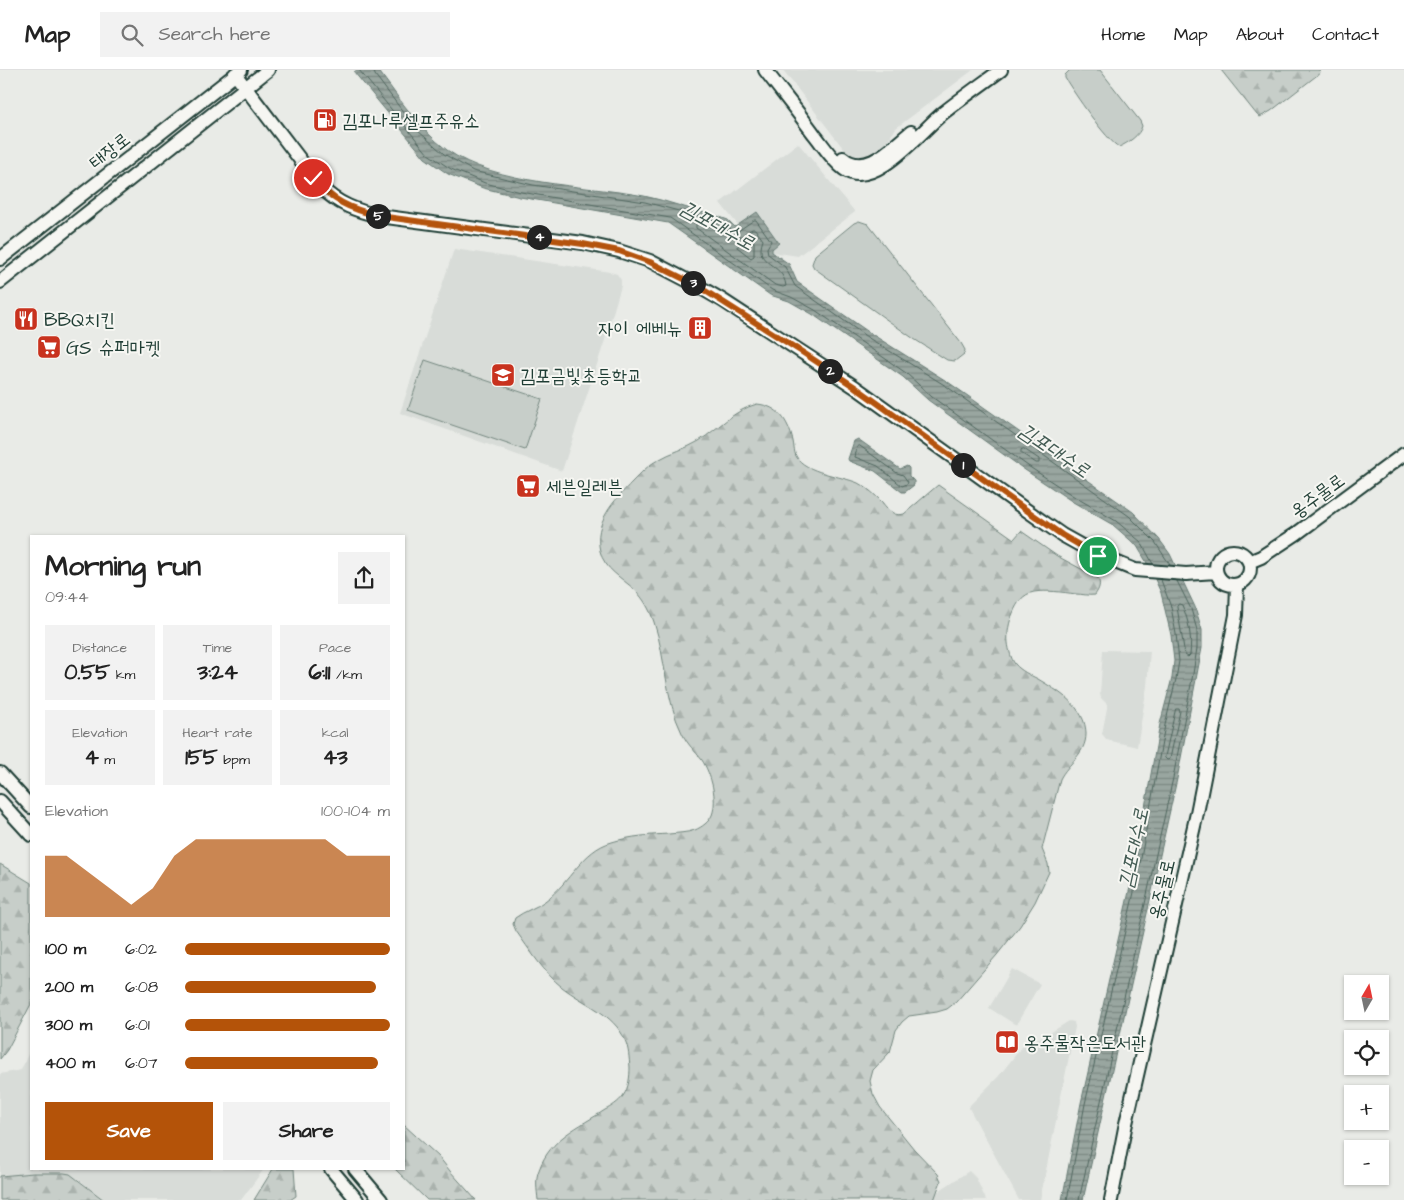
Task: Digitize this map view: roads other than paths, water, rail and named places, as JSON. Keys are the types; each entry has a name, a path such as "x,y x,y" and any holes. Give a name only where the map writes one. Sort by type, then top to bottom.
{"street":[{"path":"0,282 268,70"},
{"path":"765,70 844,169 861,175 885,165 941,115 1001,70"},
{"path":"775,70 832,146 845,160 852,164 860,166 878,158 918,126 941,115"},
{"path":"238,72 246,88 321,187 335,200 349,208 379,216 607,248 650,262 722,300 847,381 1062,535 1098,556 1135,570 1186,574 1216,572"},
{"name":"태장로","path":"0,259 238,72"},
{"name":"옹주물로","path":"1249,562 1261,557 1296,534 1404,454"},
{"path":"1230,552 1240,553 1249,562 1249,575 1242,583 1237,585 1231,585 1222,581 1216,572 1218,561 1230,552"},
{"name":"옹주물로","path":"1111,1200 1197,814 1236,614 1237,585"},
{"path":"0,773 30,806"},
{"path":"0,801 30,834"},
{"path":"332,1170 357,1200"},
{"path":"355,1170 381,1200"}],"water":[{"name":"김포대수로","path":"357,70 378,70 427,133 447,150 467,162 515,177 653,198 717,216 728,220 735,227 757,212 779,243 772,249 772,252 789,264 797,282 870,333 948,382 1133,512 1159,539 1170,554 1195,607 1202,630 1202,648 1177,779 1083,1200 1062,1200 1081,1103 1133,874 1160,724 1172,678 1174,661 1171,635 1161,593 1150,568 1137,546 1113,525 1073,502 1025,470 928,400 903,377 812,314 789,301 770,295 668,223 520,197 483,188 448,174 425,158 354,72"},
{"path":"858,439 900,469 907,466 909,468 909,476 914,481 914,485 905,492 902,492 875,471 849,461 854,441"}],"place":[{"name":"김포나루셀프주유소","path":"325,120"},
{"name":"BBQ치킨","path":"26,319"},
{"name":"자이 에베뉴","path":"700,328"},
{"name":"GS 슈퍼마켓","path":"49,347"},
{"name":"김포금빛초등학교","path":"503,375"},
{"name":"세븐일레븐","path":"528,486"},
{"name":"옹주물작은도서관","path":"1007,1042"}]}
